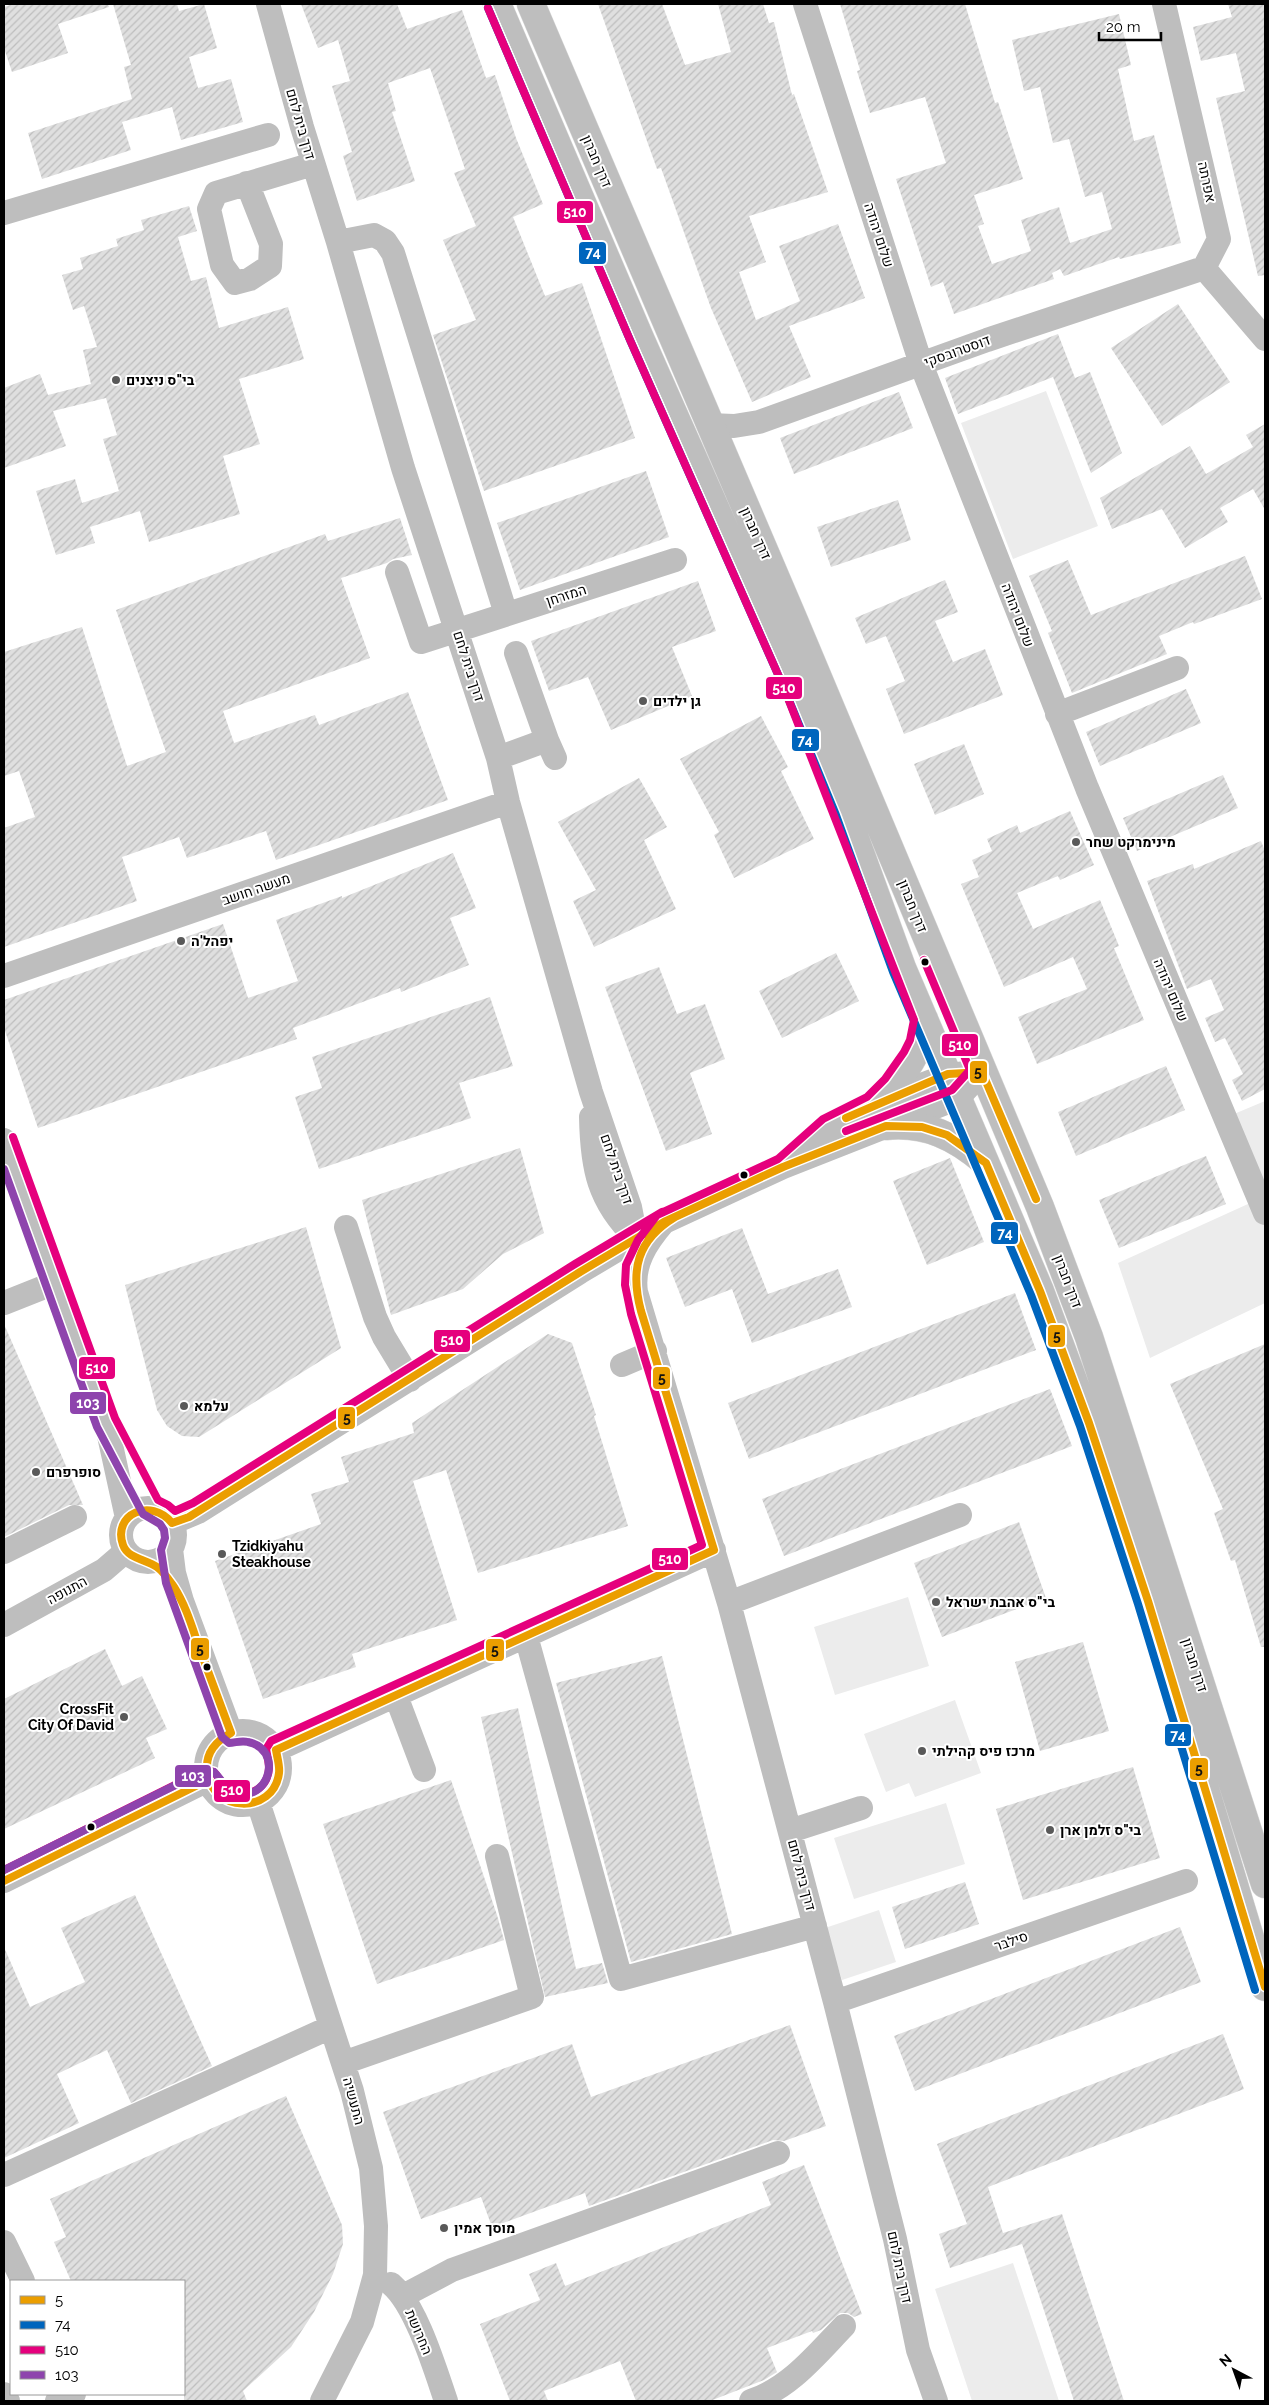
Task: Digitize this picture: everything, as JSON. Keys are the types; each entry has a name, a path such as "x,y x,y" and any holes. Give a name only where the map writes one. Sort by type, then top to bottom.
{"highway":[{"path":"497,4 635,327 794,684 924,1019 1040,1291 1089,1423 1148,1601 1265,1987"},
{"name":"דרך חברון","path":"531,4 709,425 808,652 1040,1207 1089,1337 1265,1884"},
{"path":"924,1019 922,1034 913,1057 893,1085 880,1116 940,1132 962,1144 986,1163"}],"street":[{"name":"דרך בית לחם","path":"268,4 403,468 498,758 508,802 591,1092 592,1147 600,1184 615,1216 636,1238"},
{"name":"שלום יהודה","path":"805,4 921,364 1057,714 1265,1213"},
{"name":"אפרתה","path":"1164,4 1219,239 1204,268"},
{"path":"4,213 268,135"},
{"path":"247,183 313,164"},
{"path":"338,242 374,235 385,241 393,253 506,614"},
{"path":"1204,268 1265,339"},
{"name":"דוסטרובסקי","path":"709,425 734,426 759,422 921,364 1204,268"},
{"name":"המזרחן","path":"397,572 421,642 675,560"},
{"path":"498,758 551,749 516,653"},
{"path":"1057,714 1177,668"},
{"name":"מעשה חושב","path":"4,976 508,802"},
{"path":"172,1523 198,1512 636,1238 664,1222 783,1167 830,1128 880,1116 982,1072"},
{"path":"4,1140 57,1282 106,1422 128,1518"},
{"name":"דרך בית לחם","path":"664,1222 644,1250 635,1275 640,1311 655,1351 729,1603 835,2002 895,2239 918,2350 936,2401"},
{"path":"346,1227 375,1317 384,1337 410,1380"},
{"path":"4,1303 57,1282"},
{"path":"622,1365 655,1351"},
{"path":"106,1422 151,1508"},
{"path":"171,1549 162,1558 149,1562 136,1560 126,1551 121,1534 128,1518 138,1510 151,1508 163,1513 172,1523 175,1536 171,1549 174,1573 182,1601 231,1733"},
{"path":"729,1603 960,1515"},
{"path":"4,1552 75,1517"},
{"path":"276,1750 714,1550"},
{"name":"התנופה","path":"4,1625 104,1570 126,1551"},
{"path":"149,1562 166,1576 182,1601"},
{"path":"526,1636 621,1979 815,1926"},
{"path":"396,1696 424,1770"},
{"path":"246,1731 258,1734 268,1740 276,1750 280,1762 280,1774 276,1786 258,1802 240,1805 223,1800 214,1791 208,1780 206,1768 208,1756 214,1745 231,1733 246,1731"},
{"path":"4,1881 208,1780"},
{"name":"התעשיה","path":"258,1802 343,2062 371,2168 376,2226 375,2275 362,2322 322,2401"},
{"path":"790,1831 861,1808"},
{"path":"343,2062 532,1997 496,1856"},
{"name":"סילבר","path":"835,2002 1186,1881"},
{"path":"4,2175 331,2027"},
{"path":"403,2296 452,2270 778,2153"},
{"path":"4,2242 23,2280"},
{"name":"החרושת","path":"375,2275 385,2280 403,2296 446,2401"},
{"path":"751,2401 770,2395 793,2378 844,2326"},
{"path":"4,2394 8,2401"},
{"path":"57,2401 72,2395"}],"shaded area":[{"path":"1046,391 1098,526 1013,559 961,423"},
{"path":"1265,1101 1265,1185 1234,1114"},
{"path":"1259,1199 1265,1213 1265,1303 1150,1358 1118,1263"},
{"path":"908,1597 929,1666 835,1695 814,1627"},
{"name":"מרכז פיס קהילתי","path":"955,1700 981,1773 915,1797 909,1783 886,1792 864,1734"},
{"path":"946,1803 965,1864 854,1899 834,1838"},
{"path":"879,1910 896,1962 842,1980 825,1928"},
{"path":"1013,2263 1059,2401 972,2401 935,2289"}],"building":[{"path":"13,4 108,4 109,7 58,24 68,53 12,72 4,48 4,7"},
{"path":"113,4 177,4 179,11 204,4 217,48 189,57 198,88 231,79 243,122 181,140 172,107 122,122 131,150 42,179 28,133 132,99 124,67 131,65"},
{"path":"301,4 397,4 407,29 462,10 486,78 495,75 516,138 543,204 513,217 545,296 582,283 635,438 484,491 433,335 476,320 443,240 476,226 454,173 465,169 430,68 388,83 396,111 392,112 415,181 357,201 343,156 352,152 332,86 350,81 338,40 318,48"},
{"path":"598,4 662,4 685,65 731,52 718,4 763,4 769,23 774,22 792,95 794,94 828,192 749,216 766,262 739,272 756,320 800,301 779,246 838,224 865,298 789,326 811,377 752,402 711,308 661,168 657,169"},
{"path":"840,4 965,4 995,103 998,102 1023,179 974,195 984,224 978,226 992,264 1031,251 1021,220 1059,207 1070,243 1112,229 1102,192 1085,197 1069,139 1053,143 1040,87 1024,91 1012,40 1119,14 1131,65 1118,69 1134,141 1154,135 1181,243 1120,259 1119,257 1064,276 1060,269 1052,273 1054,279 954,314 943,282 931,287 896,179 946,163 925,97 870,113 857,71 860,70"},
{"path":"1228,4 1264,4 1265,11 1265,275 1258,276 1216,98 1245,91 1236,53 1201,61 1193,27 1232,17"},
{"path":"189,206 197,231 178,237 191,281 206,277 219,328 288,307 304,359 239,379 260,444 223,456 240,514 149,542 140,511 90,527 95,543 56,555 36,491 75,479 82,503 119,491 103,439 117,435 106,398 53,411 66,446 4,468 4,388 40,374 48,395 91,384 83,350 97,347 84,306 73,310 62,275 83,269 80,258 118,246 116,239 144,230 141,220"},
{"path":"1178,304 1230,382 1162,426 1111,348"},
{"path":"1058,334 1075,378 1090,372 1122,453 1091,473 1053,377 958,414 945,378"},
{"path":"899,392 913,428 794,474 780,438"},
{"path":"1265,424 1265,510 1253,489 1220,508 1228,522 1185,548 1162,509 1112,529 1100,498 1190,446 1206,474 1253,447 1246,435"},
{"path":"646,471 669,537 520,590 497,523"},
{"path":"898,500 911,540 831,567 817,527"},
{"path":"400,518 412,555 393,559 387,563 341,578 370,658 223,711 234,743 315,715 319,725 408,692 448,800 276,860 266,831 187,858 179,837 122,857 137,901 4,947 4,828 35,817 19,771 4,776 4,652 82,627 127,766 166,752 116,610 325,534 328,541"},
{"path":"1245,556 1262,599 1194,624 1193,622 1159,636 1167,654 1072,693 1048,633 1052,631 1029,576 1068,560 1091,615"},
{"path":"945,580 958,612 935,621 953,662 985,649 1003,695 904,734 886,689 905,681 886,636 866,644 855,618"},
{"path":"698,581 716,631 672,647 692,696 611,730 588,677 549,691 531,641"},
{"path":"1186,689 1201,723 1100,766 1086,732"},
{"path":"761,716 788,767 781,771 814,839 734,878 714,835 719,832 680,759"},
{"path":"964,744 984,794 935,815 914,764"},
{"path":"1223,775 1238,808 1137,851 1123,818"},
{"path":"639,778 667,827 644,840 676,909 594,947 573,901 596,890 558,822"},
{"path":"1070,811 1094,865 1060,880 1058,876 1017,893 1033,929 1100,900 1119,946 1114,948 1144,1020 1037,1064 1018,1017 1087,989 1073,957 1004,987 961,884 979,877 972,860 992,851 987,839 1017,825 1020,833"},
{"path":"1261,841 1265,851 1265,1089 1242,1101 1232,1080 1243,1074 1225,1038 1215,1042 1205,1018 1224,1010 1211,979 1187,989 1147,881 1193,864 1194,869"},
{"path":"453,853 476,908 450,918 469,965 401,992 400,988 293,1028 297,1039 38,1128 4,1028 4,1000 223,924 248,998 298,981 276,920 342,896 342,898"},
{"path":"836,953 859,1001 782,1038 759,991"},
{"path":"659,967 677,1014 705,1004 725,1059 690,1073 712,1134 666,1151 605,987"},
{"path":"490,997 513,1066 459,1083 471,1118 319,1169 295,1097 322,1088 312,1057"},
{"path":"1166,1066 1185,1110 1076,1156 1058,1112"},
{"path":"520,1148 544,1233 503,1254 463,1289 391,1315 362,1200"},
{"path":"1206,1156 1226,1204 1119,1248 1099,1200"},
{"path":"950,1158 984,1242 927,1265 893,1181"},
{"path":"306,1227 341,1348 199,1437 182,1436 167,1426 157,1410 125,1285"},
{"path":"742,1228 768,1294 838,1269 852,1307 752,1343 732,1289 685,1307 666,1258"},
{"path":"1015,1293 1036,1350 749,1459 728,1403"},
{"path":"4,1324 83,1505 69,1505 4,1537"},
{"path":"548,1334 572,1343 596,1415 594,1416 628,1526 478,1573 446,1470 413,1481 457,1620 352,1654 356,1667 263,1699 215,1561 321,1524 311,1494 349,1482 341,1457 414,1433 412,1423"},
{"path":"1265,1344 1265,1647 1261,1647 1235,1560 1231,1561 1214,1513 1223,1509 1170,1384"},
{"path":"1050,1389 1072,1446 784,1556 762,1499"},
{"path":"1019,1522 1046,1598 942,1637 914,1563"},
{"path":"1083,1642 1109,1731 1040,1751 1015,1662"},
{"path":"105,1649 122,1686 142,1676 167,1729 146,1738 155,1758 4,1829 4,1699"},
{"path":"662,1656 732,1934 631,1962 556,1683"},
{"path":"518,1708 576,1969 602,1963 608,1983 545,1997 481,1717"},
{"path":"1133,1767 1160,1858 1023,1900 996,1809"},
{"path":"451,1780 504,1940 377,1984 323,1824"},
{"path":"965,1882 979,1924 905,1949 892,1907"},
{"path":"135,1895 212,2066 131,2103 107,2050 57,2074 79,2123 4,2158 4,1947 30,2007 85,1982 61,1928"},
{"path":"1180,1927 1201,1982 915,2091 894,2036"},
{"path":"790,2025 826,2126 784,2141 773,2140 589,2206 585,2193 492,2227 481,2197 421,2219 383,2112 572,2044 591,2097"},
{"path":"1223,2034 1244,2089 988,2187 1003,2233 1062,2214 1124,2401 1074,2401 1022,2244 950,2268 939,2234 967,2224 937,2144"},
{"path":"286,2096 342,2225 343,2244 333,2274 314,2312 291,2347 243,2391 247,2401 184,2401 185,2280 71,2280 54,2242 66,2237 50,2199"},
{"path":"804,2165 862,2314 854,2317 848,2313 840,2313 821,2330 813,2333 812,2331 767,2348 777,2372 764,2380 710,2401 636,2401 620,2361 544,2391 548,2401 510,2401 480,2324 540,2300 529,2274 556,2263 565,2286 771,2205 762,2182"}],"transit line":[{"name":"74","path":"488,8 630,340 784,688 836,815 893,972 1031,1295 1080,1426 1138,1604 1255,1990"},
{"name":"510","path":"4,1870 205,1770 214,1772 224,1785 233,1791 240,1793 254,1791 264,1783 268,1776 269,1766 266,1749 271,1741 702,1545 631,1314 625,1285 626,1265 638,1240 657,1215 778,1159 823,1119 867,1097 885,1079 910,1040 914,1020 784,688 630,340 488,8"},
{"name":"510","path":"846,1131 952,1090 970,1070 924,960"},
{"name":"5","path":"846,1118 948,1074 982,1072 1036,1199"},
{"name":"5","path":"276,1750 279,1773 275,1787 266,1796 255,1802 242,1804 230,1801 219,1795 211,1784 207,1769 208,1757 217,1743 231,1733 188,1617 174,1587 160,1569 125,1550 121,1534 123,1525 128,1518 144,1510 154,1511 163,1515 172,1523 189,1517 580,1272 664,1222 783,1167 886,1126 922,1127 947,1135 986,1163 1040,1291 1089,1423 1148,1601 1265,1987"},
{"name":"510","path":"13,1137 115,1418 158,1500 175,1511 193,1503 575,1264 662,1212"},
{"name":"103","path":"4,1169 97,1427 143,1514 160,1524 164,1530 165,1538 161,1550 166,1583 222,1737 229,1743 245,1741 259,1746 266,1754 269,1763 265,1782 258,1789 250,1793 235,1793 214,1772 204,1771 4,1870"},
{"name":"5","path":"675,1217 662,1226 645,1246 640,1257 636,1282 641,1311 714,1550"},
{"name":"5","path":"276,1750 714,1550"},
{"name":"5","path":"4,1881 208,1780"}],"place":[{"name":"בי\"ס ניצנים","path":"116,380"},
{"name":"גן ילדים","path":"643,701"},
{"name":"מינימרקט שחר","path":"1076,842"},
{"name":"יפהל'ה","path":"181,941"},
{"name":"עלמא","path":"184,1406"},
{"name":"סופרפרם","path":"36,1472"},
{"name":"Tzidkiyahu Steakhouse","path":"222,1554"},
{"name":"בי\"ס אהבת ישראל","path":"936,1602"},
{"name":"CrossFit City Of David","path":"124,1717"},
{"name":"מרכז פיס קהילתי","path":"922,1751"},
{"name":"בי\"ס זלמן ארן","path":"1050,1830"},
{"name":"מוסך אמין","path":"444,2228"}]}
